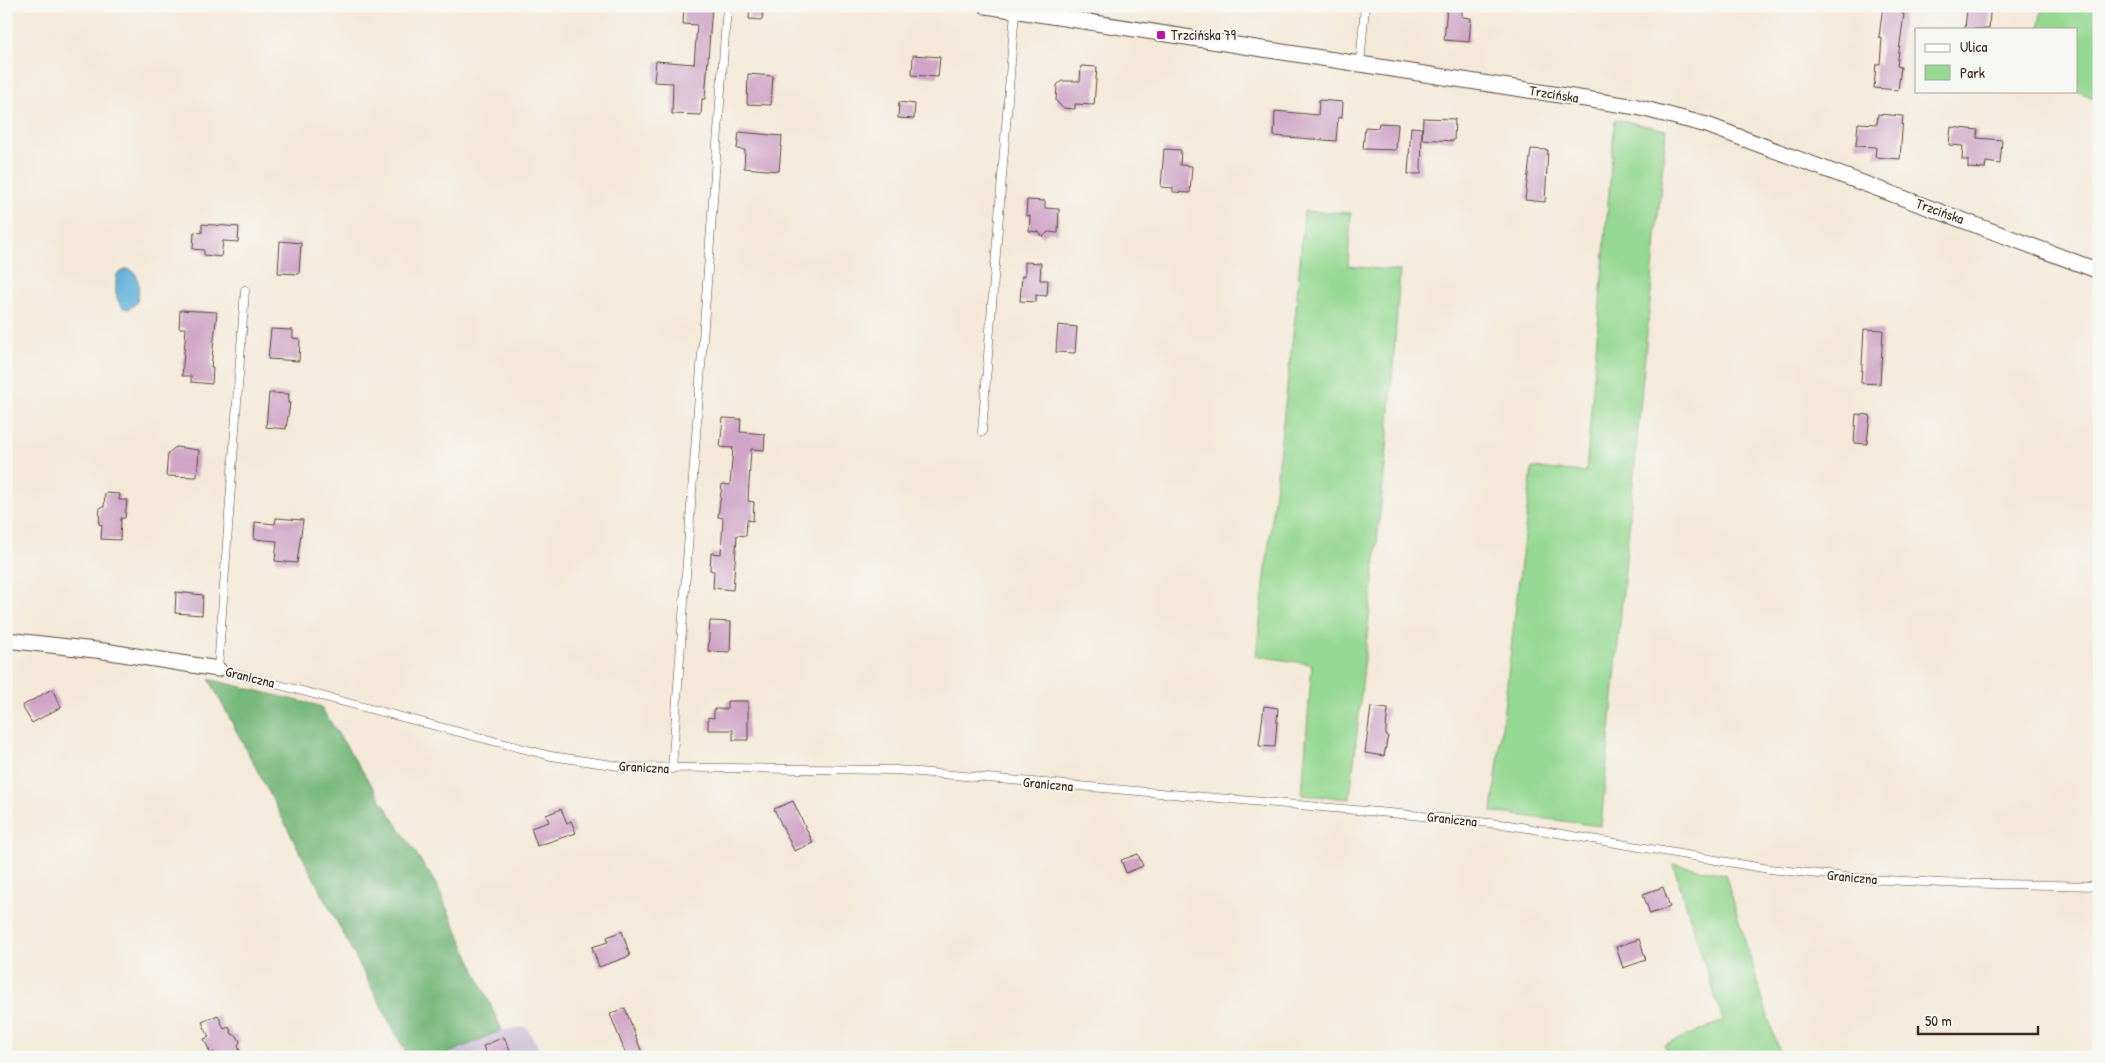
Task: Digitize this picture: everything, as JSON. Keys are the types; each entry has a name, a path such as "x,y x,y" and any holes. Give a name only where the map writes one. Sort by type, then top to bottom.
{"street":[{"name":"Trzcińska","path":"986,6 1637,107 1706,125 2099,271"},
{"name":"Graniczna","path":"6,640 104,651 218,669"}],"lane":[{"path":"672,769 727,6"},
{"path":"1360,65 1365,6"},
{"path":"982,432 1013,9"},
{"path":"218,669 244,290"},
{"name":"Graniczna","path":"218,669 551,756 626,767 672,769 905,770 1509,825 1769,869 1847,877 1942,883 2099,886"}],"shaded area":[{"path":"526,1027 544,1057 440,1057 502,1030"}],"green space":[{"path":"2042,6 2099,6 2099,100 2078,92 2078,28 2039,28"},
{"path":"1615,119 1666,130 1601,826 1492,812 1532,468 1586,472"},
{"path":"1304,211 1351,213 1348,266 1400,271 1387,447 1350,799 1302,795 1312,664 1256,656 1296,309"},
{"path":"209,679 320,706 436,884 502,1030 440,1057 408,1057"},
{"path":"1673,864 1725,874 1772,1030 1782,1057 1669,1057 1664,1045 1723,1021"}],"water":[{"path":"127,269 135,274 139,288 137,302 129,309 123,308 118,301 116,288 117,274"}],"building":[{"path":"684,6 712,6 705,99 702,99 701,115 672,114 673,83 654,82 656,61 694,64 697,25 683,24"},
{"path":"750,6 763,6 762,20 749,19"},
{"path":"1883,6 1903,6 1902,14 1904,14 1897,66 1901,67 1898,90 1874,88 1876,64 1880,64 1882,38 1879,37"},
{"path":"1447,7 1462,8 1462,17 1471,18 1469,42 1444,40"},
{"path":"1967,9 1990,11 1989,28 1965,28"},
{"path":"913,55 940,57 938,77 912,75"},
{"path":"1081,66 1097,67 1094,105 1075,104 1075,109 1063,108 1056,101 1057,85 1062,81 1080,81"},
{"path":"748,74 773,76 771,105 747,104"},
{"path":"1319,100 1343,102 1342,118 1338,117 1336,141 1274,136 1275,111 1318,115"},
{"path":"899,102 915,104 914,119 898,118"},
{"path":"1878,114 1903,116 1900,159 1875,157 1876,147 1856,146 1858,123 1877,124"},
{"path":"1423,118 1455,119 1454,141 1422,139"},
{"path":"1379,123 1398,124 1396,150 1363,149 1365,127 1378,128"},
{"path":"1411,127 1422,128 1421,174 1408,174"},
{"path":"1951,127 1978,130 1977,138 2002,140 2000,164 1986,162 1985,169 1968,168 1968,160 1962,160 1963,146 1949,145"},
{"path":"739,132 782,136 779,171 744,168 745,150 737,149"},
{"path":"1164,149 1181,150 1180,165 1192,166 1190,193 1173,192 1173,188 1161,187"},
{"path":"1531,149 1548,150 1545,202 1525,200"},
{"path":"1027,200 1045,201 1045,208 1059,209 1058,233 1048,232 1043,237 1039,232 1029,231 1030,216 1026,215"},
{"path":"202,224 239,227 238,242 223,241 221,257 204,255 204,250 193,249 194,232 202,233"},
{"path":"280,241 301,243 299,274 278,273"},
{"path":"1025,262 1041,263 1040,280 1048,280 1047,296 1036,295 1036,302 1020,301 1022,276 1025,276"},
{"path":"180,310 217,312 211,367 213,367 212,384 191,382 191,376 182,376 186,328 179,328"},
{"path":"1058,325 1077,327 1075,353 1056,352"},
{"path":"271,329 293,330 293,338 300,339 299,361 268,359"},
{"path":"1864,329 1883,330 1880,384 1861,383"},
{"path":"269,393 289,394 288,403 290,403 286,429 266,427"},
{"path":"1856,414 1870,415 1867,444 1854,443"},
{"path":"723,418 741,419 740,432 765,434 764,450 751,449 748,501 754,502 753,521 747,520 746,536 737,535 733,590 713,588 714,571 710,570 711,553 721,554 723,518 718,517 722,484 730,485 733,448 720,447"},
{"path":"176,447 199,450 197,477 166,476 168,453"},
{"path":"105,493 120,494 119,500 127,500 125,518 121,518 120,540 101,539 102,525 99,524 100,507 104,507"},
{"path":"276,518 303,520 297,563 275,561 277,541 254,539 255,522 275,524"},
{"path":"176,592 203,595 202,615 175,613"},
{"path":"710,621 731,622 730,652 708,651"},
{"path":"52,689 61,707 32,723 22,706"},
{"path":"727,701 748,701 748,740 733,740 733,730 708,730 708,717 714,718 714,709 727,709"},
{"path":"1264,706 1278,708 1275,747 1259,746"},
{"path":"1371,707 1388,709 1386,735 1388,736 1384,756 1365,753"},
{"path":"793,801 813,843 794,851 774,809"},
{"path":"561,809 567,823 571,821 576,833 537,846 531,828 549,822 546,815"},
{"path":"1138,854 1143,866 1126,873 1121,860"},
{"path":"1663,887 1670,907 1650,914 1643,894"},
{"path":"622,931 630,956 599,967 592,947 608,942 607,937"},
{"path":"1639,939 1646,960 1623,968 1616,947"},
{"path":"625,1008 642,1053 632,1057 627,1057 610,1014"},
{"path":"218,1015 224,1029 229,1027 232,1034 237,1036 240,1041 238,1046 241,1053 232,1057 216,1057 214,1052 211,1054 204,1039 209,1037 202,1022"},
{"path":"504,1037 510,1051 496,1057 488,1057 483,1046"}],"place":[{"name":"Trzcińska 79","path":"1161,35"}]}
